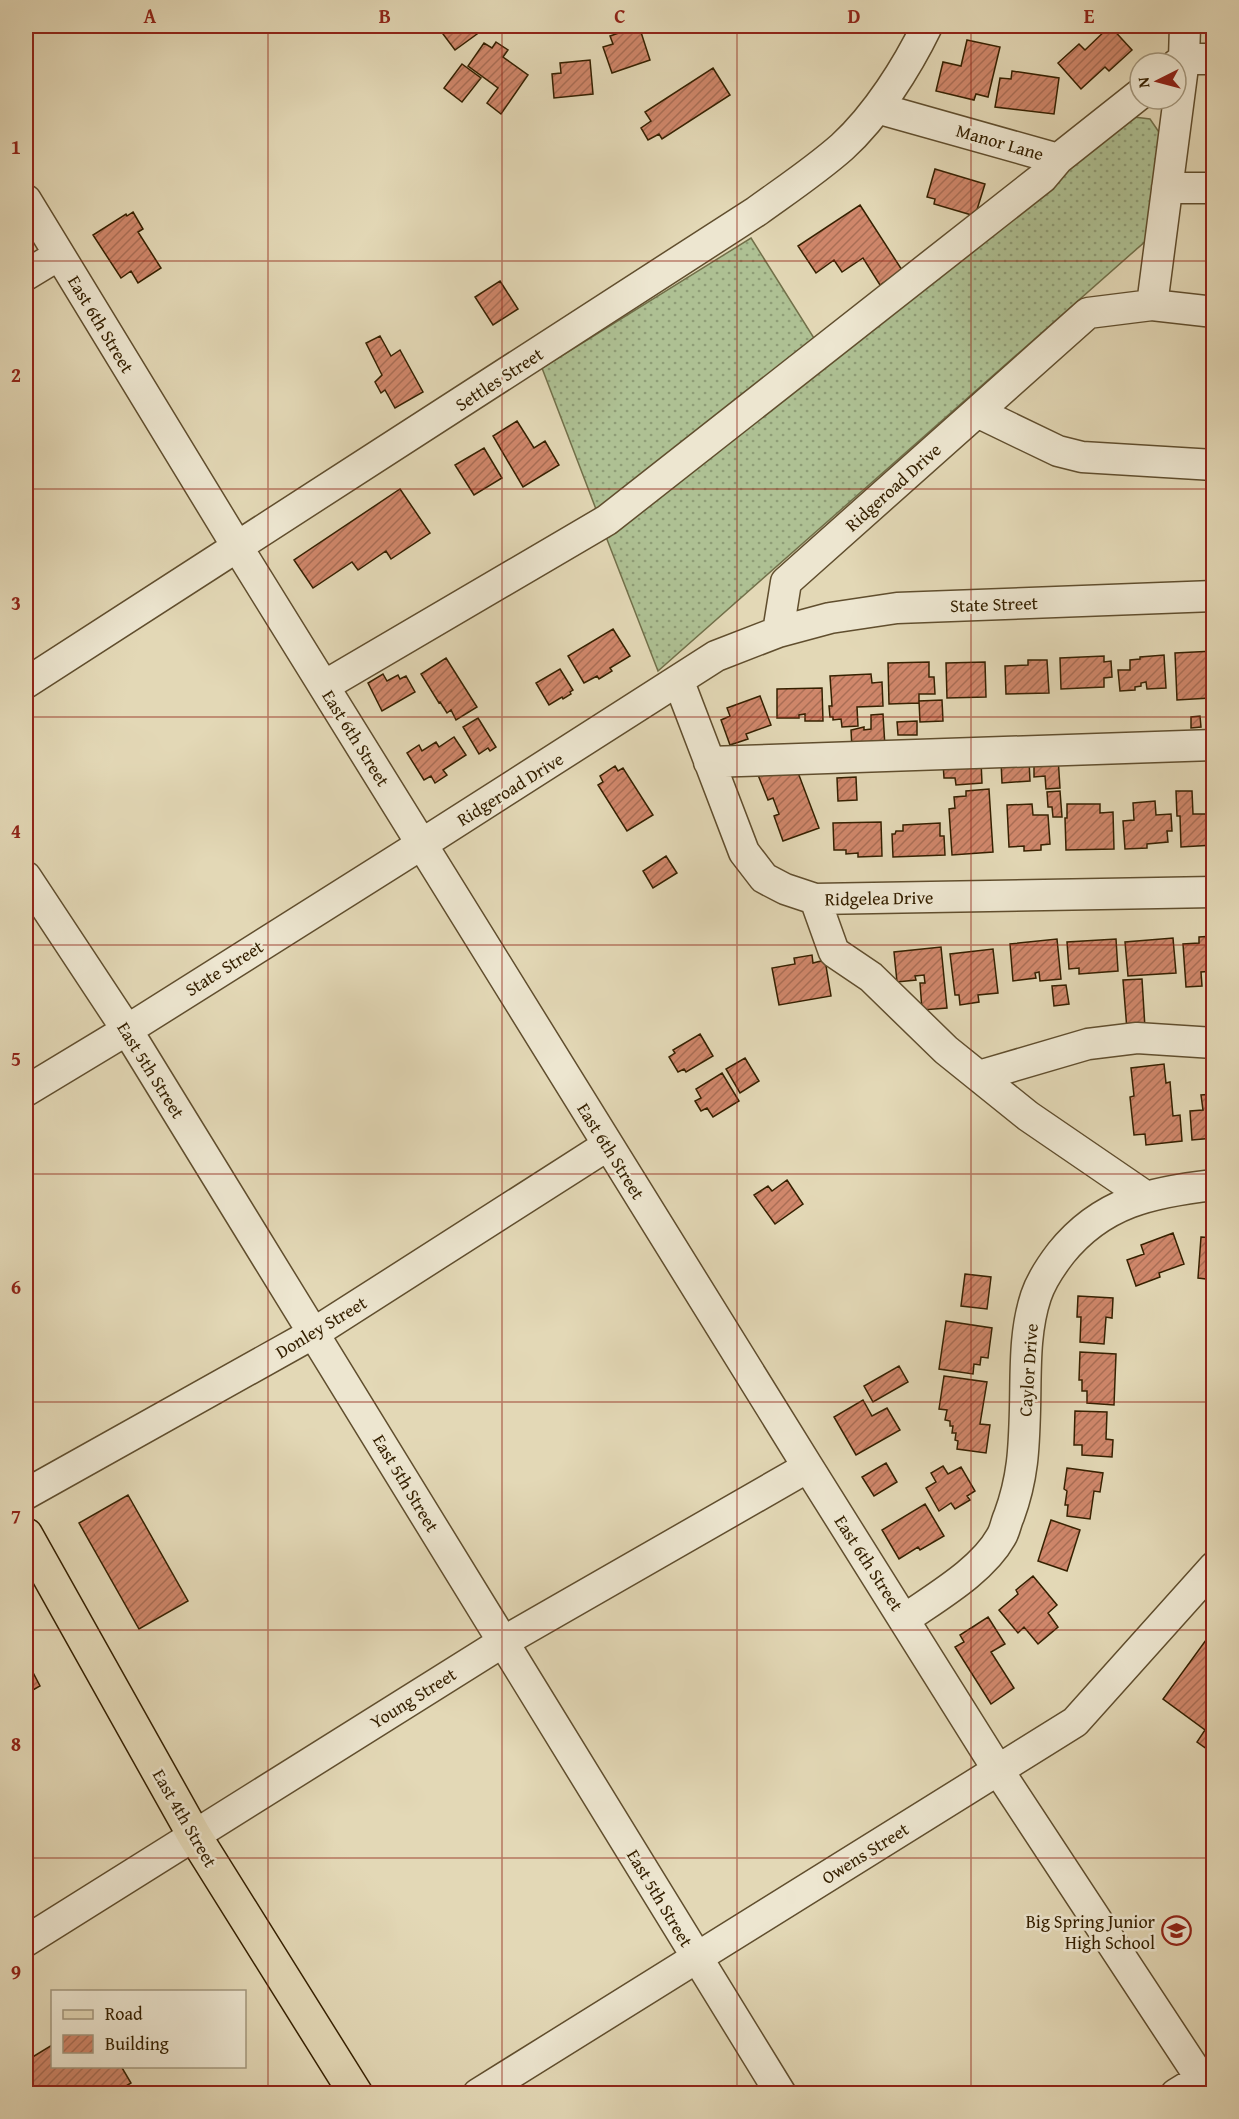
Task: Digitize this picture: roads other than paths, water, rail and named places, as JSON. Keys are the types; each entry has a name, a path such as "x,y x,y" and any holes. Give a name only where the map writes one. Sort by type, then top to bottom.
{"main road":[{"name":"East 4th Street","path":"26,1535 194,1835 356,2094"}],"street":[{"name":"Settles Street","path":"26,683 757,211 844,146 877,108 908,64 927,26"},
{"path":"1182,51 1185,26"},
{"path":"1188,61 1214,58"},
{"name":"Manor Lane","path":"877,108 1058,159 1128,104"},
{"path":"1152,305 1175,111"},
{"path":"324,686 607,520 1042,178 1058,159"},
{"path":"1167,188 1214,188"},
{"name":"East 6th Street","path":"26,200 238,548 808,1467 998,1770 1206,2086"},
{"path":"26,275 58,255"},
{"name":"Ridgeroad Drive","path":"422,844 679,682 716,656 778,632 786,582 1088,313 1152,305 1214,312"},
{"path":"977,412 1058,451 1082,457 1214,465"},
{"name":"State Street","path":"778,632 830,618 897,608 1214,596"},
{"name":"Ridgelea Drive","path":"679,682 744,852 764,878 785,890 814,899 1214,892"},
{"path":"710,762 1214,745"},
{"name":"State Street","path":"26,1091 422,844"},
{"name":"East 5th Street","path":"26,877 127,1030 781,2094"},
{"path":"814,899 834,952 871,977 946,1050 1028,1116 1145,1197"},
{"path":"979,1076 1088,1044 1137,1038 1214,1043"},
{"name":"Donley Street","path":"26,1494 314,1333 608,1145"},
{"name":"Caylor Drive","path":"905,1619 974,1570 1001,1537 1013,1505 1023,1461 1027,1339 1036,1295 1051,1266 1072,1240 1097,1218 1130,1200 1169,1190 1214,1185"},
{"name":"Young Street","path":"26,1941 503,1642 808,1467"},
{"name":"Owens Street","path":"478,2094 1075,1722 1214,1567"},
{"path":"1176,2094 1206,2086"}],"place":[{"name":"Big Spring Junior High School","path":"1176,1931"}]}
